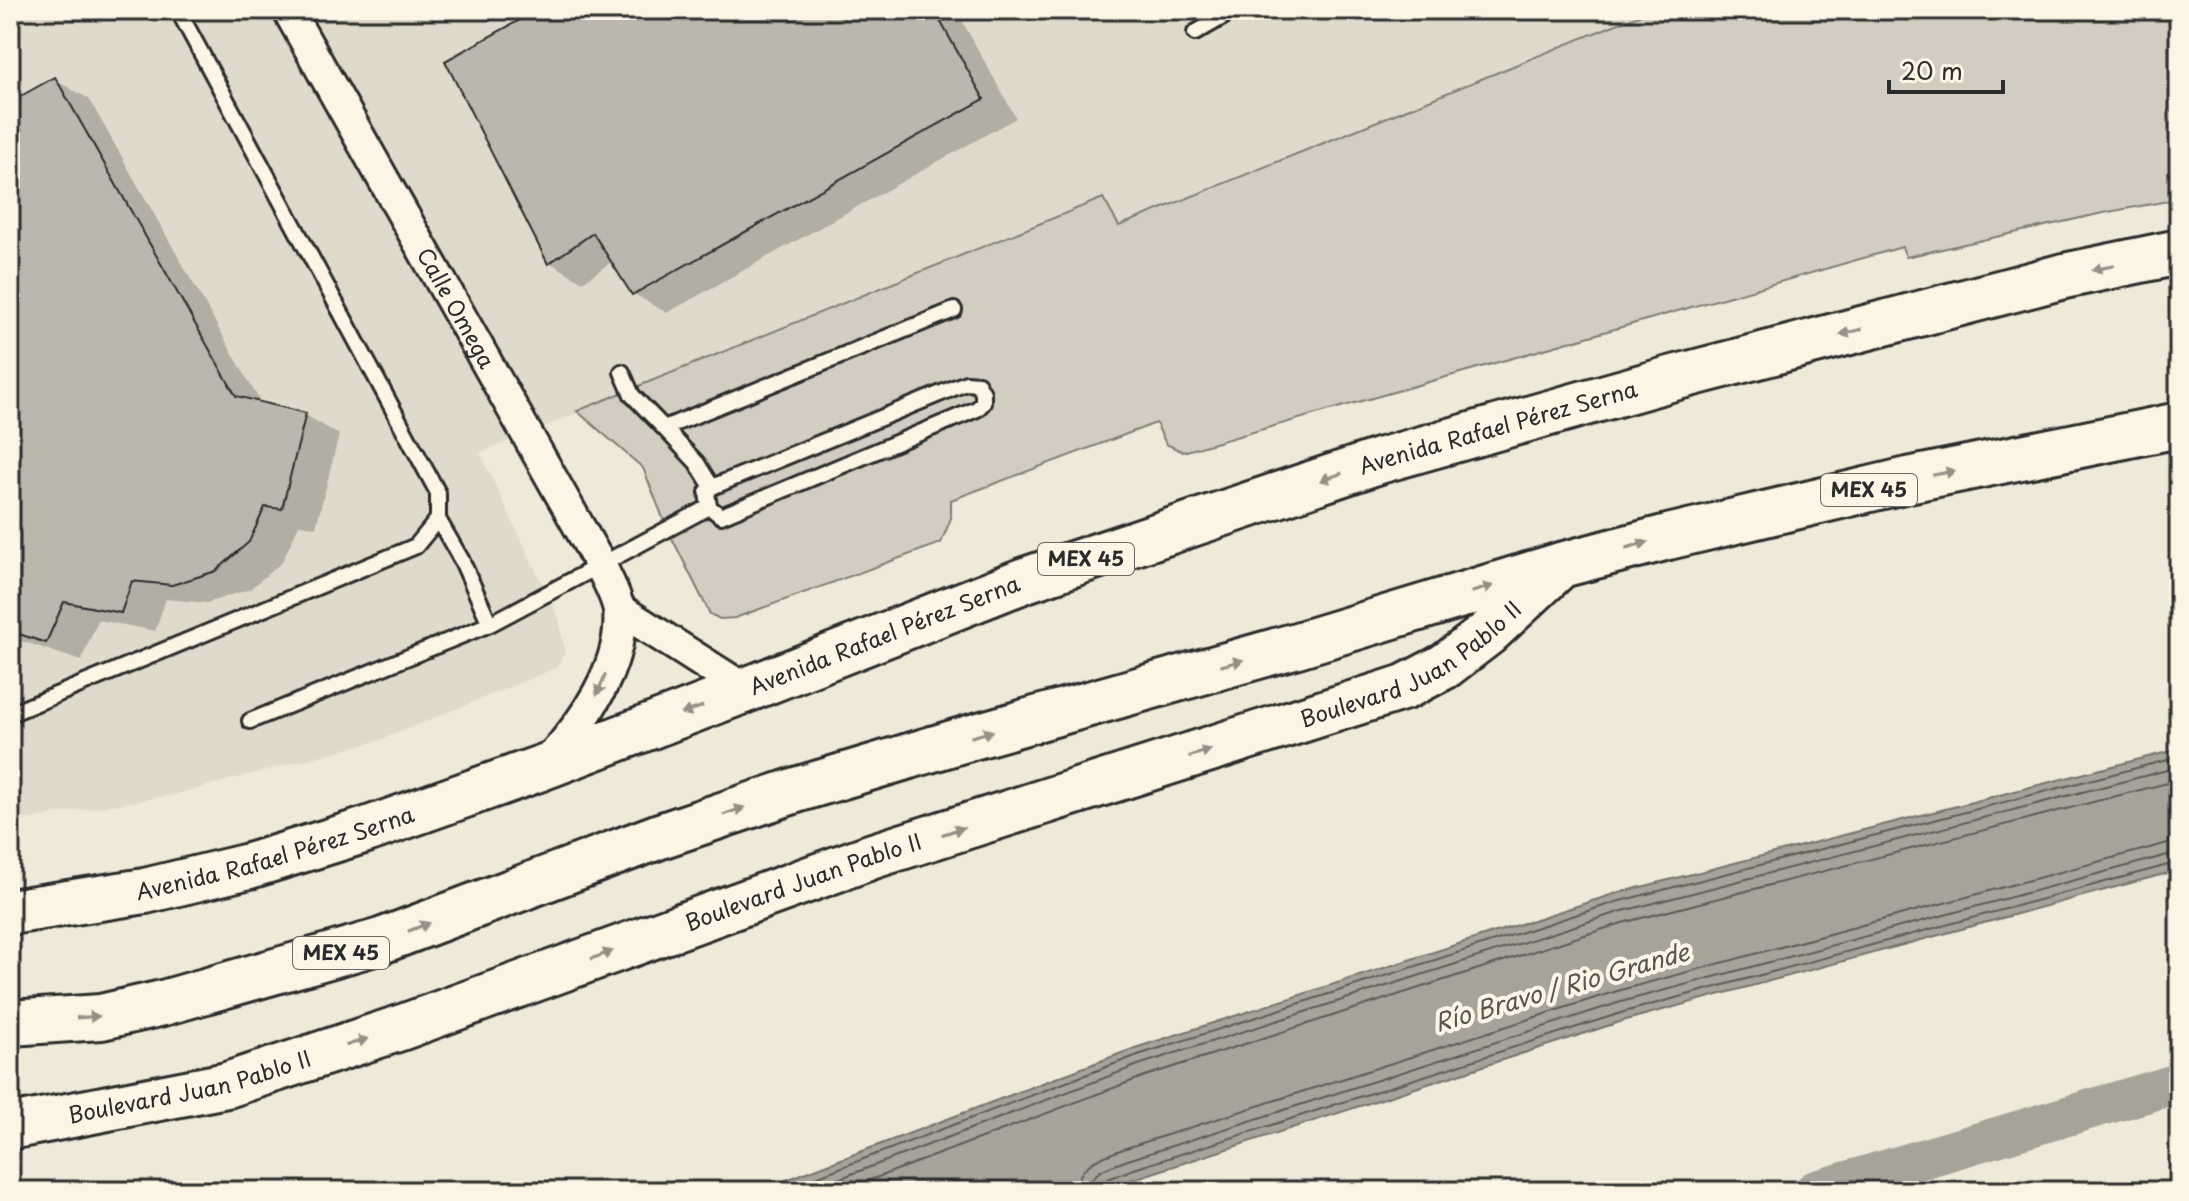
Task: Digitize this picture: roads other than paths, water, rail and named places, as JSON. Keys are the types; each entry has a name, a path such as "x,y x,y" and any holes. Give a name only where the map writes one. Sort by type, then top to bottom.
{"main road":[{"name":"Avenida Rafael Pérez Serna","path":"10,912 145,891 249,866 366,830 541,768 1025,580 1379,461 1670,379 2064,276 2179,252"},
{"name":"MEX 45","path":"10,1023 101,1017 280,971 381,941 660,836 796,790 1561,565 1908,480 2179,425"},
{"name":"Boulevard Juan Pablo II","path":"10,1127 227,1085 400,1028 873,856 1405,687 1445,666 1477,641 1561,565"}],"street":[{"name":"Calle Omega","path":"288,10 600,564 619,609"},
{"path":"541,768 571,736 600,691 615,649 619,609 746,690"}],"lane":[{"path":"178,10 438,493 438,519 462,561 490,624"},
{"path":"1195,33 1235,10"},
{"path":"664,428 954,310"},
{"path":"622,372 632,395 697,463 712,487"},
{"path":"966,383 978,384 983,393 983,403 977,409 721,516 709,507 707,492 712,487 966,383"},
{"path":"250,721 490,624 709,507"},
{"path":"10,714 416,546 438,519"}],"water":[{"name":"Río Bravo / Rio Grande","path":"2179,749 2179,870 1626,1020 1097,1191 757,1191 1135,1048 1614,894"}],"waterway":[{"path":"1814,1191 2179,1083"}]}
